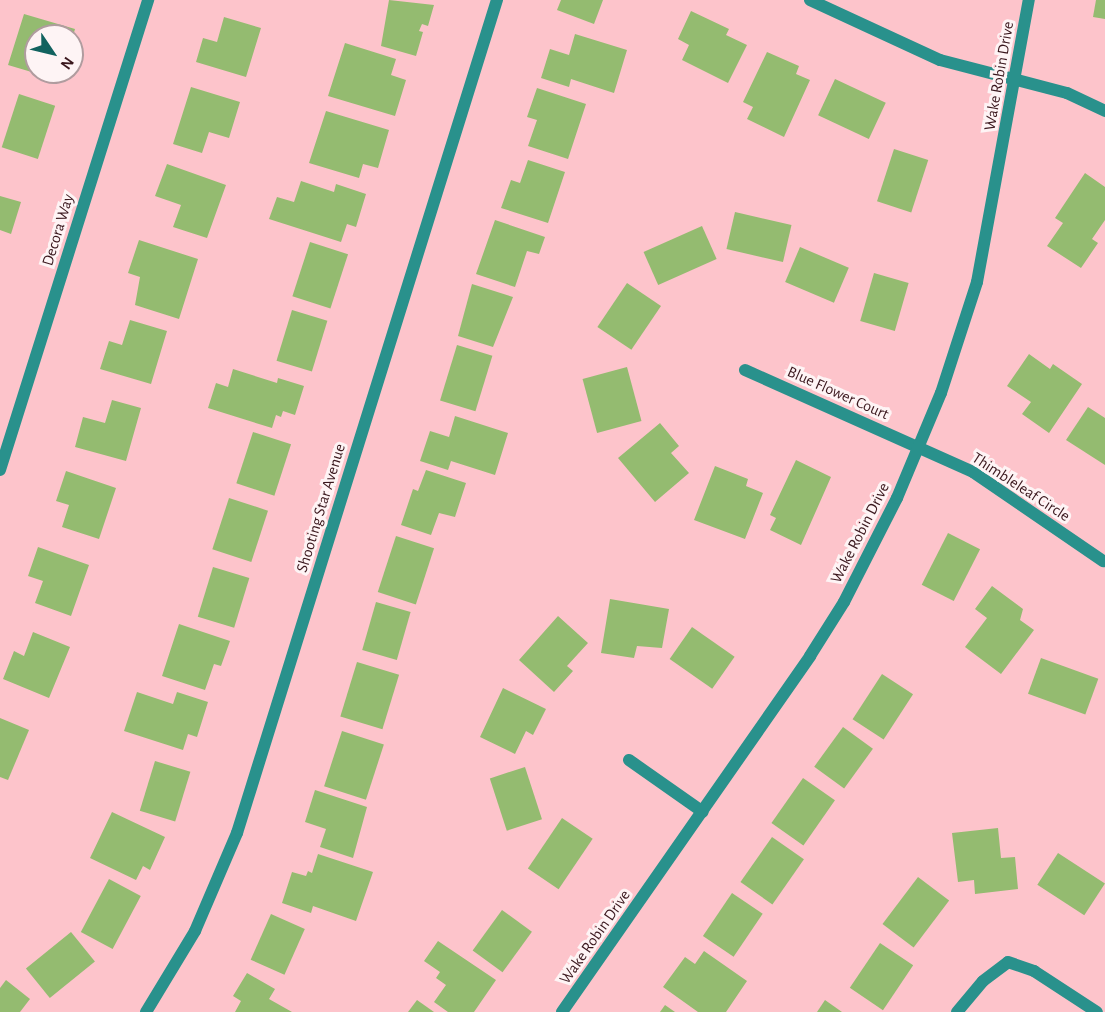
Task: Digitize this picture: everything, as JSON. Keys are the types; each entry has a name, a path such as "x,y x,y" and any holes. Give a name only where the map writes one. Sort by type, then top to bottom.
{"street":[{"name":"Decora Way","path":"0,470 148,0"},
{"name":"Shooting Star Avenue","path":"146,1012 195,931 237,833 497,0"},
{"path":"810,0 940,60 1067,93 1105,111"},
{"name":"Wake Robin Drive","path":"562,1012 703,812 844,602 873,549 919,447 961,339 977,282 1029,0"},
{"name":"Blue Flower Court","path":"745,370 919,447"},
{"name":"Thimbleleaf Circle","path":"919,447 972,472 1103,561"},
{"path":"629,760 703,812"},
{"path":"957,1012 983,981 1008,962 1034,971 1097,1012"}],"building":[{"path":"389,0 434,5 428,26 422,24 419,31 423,32 416,56 381,46"},
{"path":"561,0 603,0 594,24 557,10"},
{"path":"1096,0 1105,0 1105,19 1093,17"},
{"path":"691,11 729,29 726,35 747,45 728,83 682,60 689,45 678,39"},
{"path":"24,14 58,24 24,24 24,70 8,65"},
{"path":"224,17 261,28 246,77 196,62 203,38 217,42"},
{"path":"575,34 627,50 614,93 571,79 569,87 541,78 550,49 569,55"},
{"path":"345,43 396,59 391,75 406,80 395,116 328,96"},
{"path":"767,52 799,66 796,74 810,80 784,137 747,119 753,107 743,102"},
{"path":"835,79 886,103 869,139 818,115"},
{"path":"191,87 240,102 229,138 209,132 202,153 173,144"},
{"path":"537,88 586,104 568,159 528,146 537,120 527,117"},
{"path":"19,94 55,106 38,159 2,147"},
{"path":"326,111 389,130 378,168 363,164 359,178 309,163"},
{"path":"894,149 928,160 911,212 877,201"},
{"path":"528,160 565,172 548,223 501,208 511,180 520,183"},
{"path":"167,164 226,185 207,238 173,227 181,205 155,196"},
{"path":"1085,173 1105,187 1105,220 1092,239 1098,243 1081,268 1047,246 1063,223 1055,218"},
{"path":"301,181 334,192 336,184 366,194 356,227 347,224 341,242 269,219 277,197 294,202"},
{"path":"0,196 21,202 11,234 0,230"},
{"path":"735,212 792,225 783,262 726,249"},
{"path":"495,220 545,237 539,254 527,251 515,287 476,274"},
{"path":"702,226 717,259 658,285 644,252"},
{"path":"139,240 198,259 179,319 135,305 140,277 128,273"},
{"path":"310,242 348,254 330,309 292,296"},
{"path":"800,247 849,268 834,303 785,282"},
{"path":"874,273 909,283 895,331 860,321"},
{"path":"627,283 661,306 631,350 597,327"},
{"path":"472,284 513,297 493,347 458,336"},
{"path":"292,310 327,321 312,372 277,361"},
{"path":"130,320 167,331 151,384 100,369 109,341 122,345"},
{"path":"457,345 492,356 475,411 440,400"},
{"path":"1029,354 1050,369 1053,364 1082,384 1049,433 1022,414 1031,402 1007,386"},
{"path":"627,367 641,421 597,433 583,379"},
{"path":"233,369 277,383 278,378 304,386 295,415 283,411 281,417 276,415 272,428 208,408 216,383 228,387"},
{"path":"112,400 141,408 126,461 75,447 83,417 105,423"},
{"path":"1088,407 1105,418 1105,465 1066,440"},
{"path":"455,416 508,433 495,475 451,461 448,470 420,461 430,431 449,437"},
{"path":"660,423 679,446 671,453 689,473 655,502 618,458"},
{"path":"253,432 291,444 274,496 236,483"},
{"path":"796,460 831,477 801,545 770,530 776,518 770,515"},
{"path":"715,466 748,479 746,486 763,493 745,539 694,520"},
{"path":"426,470 466,483 455,517 439,513 431,535 401,525 413,489 418,491"},
{"path":"66,471 116,488 99,539 62,527 69,505 56,501"},
{"path":"229,498 268,511 251,562 212,549"},
{"path":"948,533 980,549 954,601 922,585"},
{"path":"396,536 434,548 416,604 378,592"},
{"path":"38,547 89,565 71,616 35,603 43,581 28,576"},
{"path":"213,567 249,578 234,628 198,617"},
{"path":"992,586 1023,609 1020,620 1034,630 1001,674 965,647 987,618 975,609"},
{"path":"610,599 669,609 662,648 637,646 634,658 601,653"},
{"path":"376,602 411,612 397,660 362,650"},
{"path":"558,616 588,643 567,666 573,671 554,692 519,660"},
{"path":"179,624 230,641 221,666 214,664 205,690 162,676"},
{"path":"692,627 735,657 712,689 670,659"},
{"path":"33,632 70,647 49,698 3,679 14,651 24,656"},
{"path":"1041,658 1098,679 1085,715 1028,694"},
{"path":"357,662 399,675 382,729 340,717"},
{"path":"882,674 913,694 884,739 853,719"},
{"path":"503,688 546,709 533,735 526,731 515,754 480,737"},
{"path":"137,692 173,704 177,692 208,702 197,737 188,734 183,750 124,731"},
{"path":"0,718 29,730 8,780 0,777"},
{"path":"843,727 873,749 844,788 814,767"},
{"path":"342,731 384,745 366,800 324,786"},
{"path":"155,761 190,772 175,822 140,811"},
{"path":"525,767 542,819 507,831 490,778"},
{"path":"803,778 835,800 803,845 771,823"},
{"path":"315,790 367,807 353,858 320,847 326,829 305,822"},
{"path":"112,812 165,837 150,870 143,866 136,880 90,858"},
{"path":"562,818 593,839 559,889 528,869"},
{"path":"998,828 1001,858 1015,857 1018,889 975,894 974,880 958,882 952,833"},
{"path":"772,837 804,859 772,904 740,882"},
{"path":"1058,853 1105,883 1084,915 1037,885"},
{"path":"318,854 373,872 356,921 313,906 311,913 282,903 292,872 306,876 308,871 312,873"},
{"path":"918,877 949,900 914,948 882,924"},
{"path":"109,879 141,896 113,949 81,932"},
{"path":"732,893 763,914 734,957 703,936"},
{"path":"502,910 532,932 503,972 473,950"},
{"path":"271,914 305,929 284,975 251,960"},
{"path":"71,932 95,962 50,998 26,969"},
{"path":"438,941 496,980 474,1012 448,1012 434,1002 446,985 436,978 440,972 424,961"},
{"path":"880,943 913,965 883,1010 850,988"},
{"path":"704,951 747,981 726,1012 698,1012 663,987 685,957 695,964"},
{"path":"247,973 275,989 269,999 292,1012 235,1012 241,1001 233,996"},
{"path":"6,980 30,999 20,1012 0,1012 0,988"},
{"path":"417,1000 434,1012 408,1012"},
{"path":"825,1000 842,1012 817,1012"},
{"path":"665,1005 675,1012 660,1012"}]}
